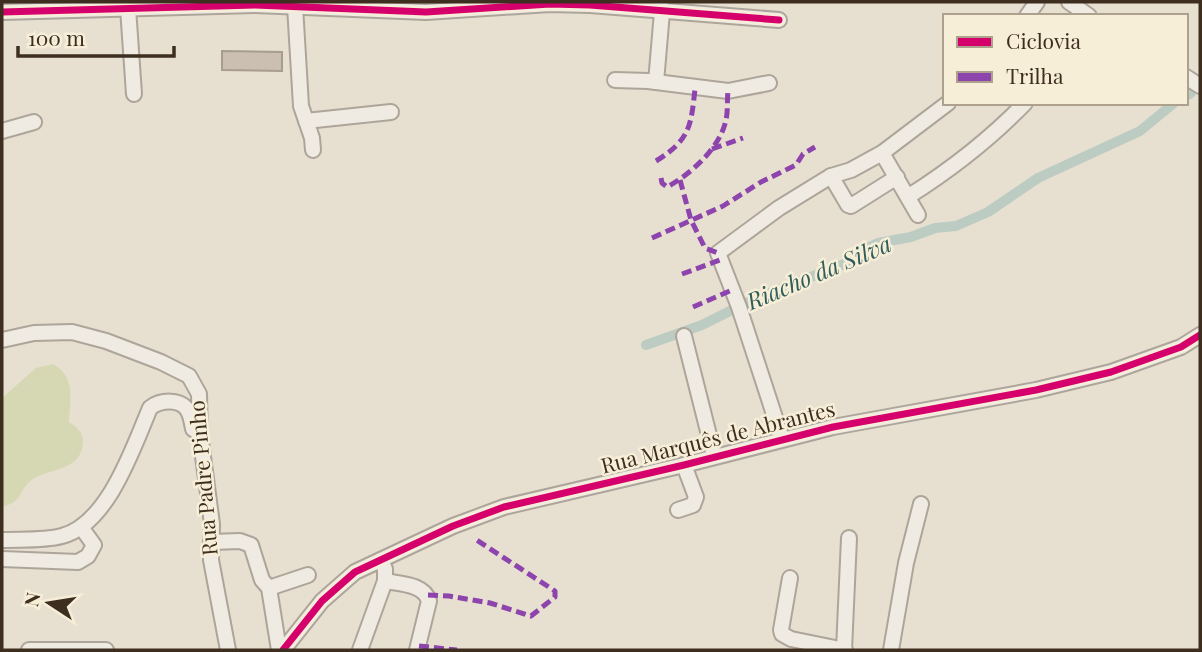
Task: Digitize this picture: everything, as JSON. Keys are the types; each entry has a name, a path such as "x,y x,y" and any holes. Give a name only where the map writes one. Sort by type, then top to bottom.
{"street":[{"path":"1069,2 1085,14"},
{"path":"9,8 128,8 175,4 255,3 426,12 590,3 661,7 779,20"},
{"path":"295,6 301,106 312,138 313,150"},
{"path":"656,82 661,7"},
{"path":"128,8 134,94"},
{"path":"615,80 728,91 769,83"},
{"path":"782,439 737,301 718,253 779,208 831,176 851,170 882,153 945,105"},
{"path":"909,196 932,181 1023,105"},
{"path":"306,121 391,112"},
{"path":"2,131 34,122"},
{"path":"882,153 918,215"},
{"path":"831,176 851,206 897,177"},
{"name":"Rua Padre Pinho","path":"2,340 34,333 72,332 106,341 189,376 198,394 200,434 212,524 211,560 228,650"},
{"name":"Rua Marquês de Abrantes","path":"281,650 332,592 355,572 453,526 504,507 684,465 833,426 1036,390 1111,372 1181,347 1200,335"},
{"path":"684,336 714,455"},
{"path":"2,540 60,536 81,527 91,518 118,480 150,408 155,404 169,401 183,405 189,412 193,429 200,434"},
{"path":"678,510 693,505 696,497 684,465"},
{"path":"891,650 906,563 921,504"},
{"path":"2,559 78,562 88,556 94,545 81,527"},
{"path":"790,578 782,634 791,639 845,650 849,538"},
{"path":"211,542 240,541 251,545 262,580 269,588 281,650"},
{"path":"360,650 385,581 385,569 381,560"},
{"path":"269,588 308,575"},
{"path":"385,581 424,590 428,595 418,650"},
{"path":"29,650 106,650"}],"green space":[{"path":"53,364 65,375 68,382 69,422 82,436 81,452 71,464 33,479 14,502 2,507 2,398 36,368"}],"building":[{"path":"222,51 282,52 282,71 222,70"}],"waterway":[{"name":"Riacho da Silva","path":"646,345 702,325 754,299 852,261 867,248 878,243 911,237 935,228 956,226 988,212 1038,178 1140,131 1172,105"}],"marked path":[{"path":"656,161 676,146 687,131 695,89"},
{"path":"661,178 667,187 686,175 711,150 726,120 728,91"},
{"path":"712,149 743,138"},
{"path":"652,238 723,206 761,182 796,165 803,154 815,147"},
{"path":"680,180 691,220 705,248 718,253"},
{"path":"682,274 720,260"},
{"path":"693,307 732,290"},
{"path":"428,595 490,603 531,616 555,597 555,591 475,539"},
{"path":"419,646 457,650"}],"cycle path":[{"path":"2,12 255,5 426,12 550,4 779,20"},
{"path":"283,650 322,601 355,572 453,526 504,507 833,427 1036,390 1111,372 1181,347 1200,335"}]}
